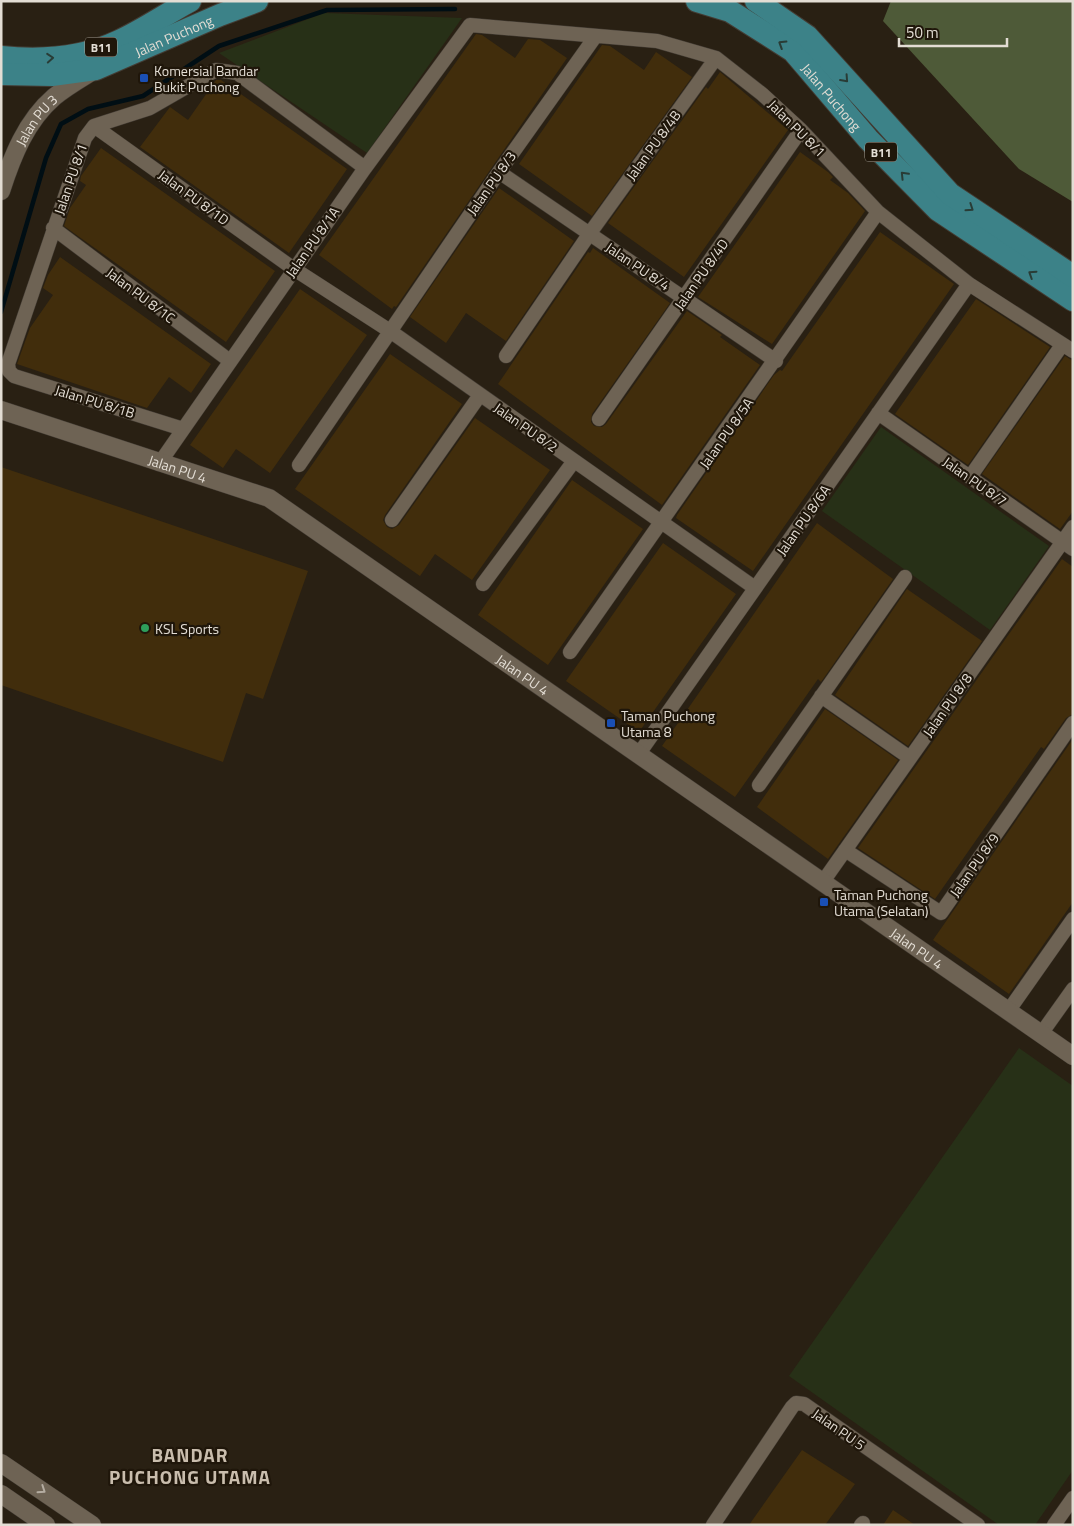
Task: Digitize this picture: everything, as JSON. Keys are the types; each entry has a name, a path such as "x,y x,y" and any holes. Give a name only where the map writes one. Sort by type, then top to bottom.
{"main road":[{"name":"Jalan Puchong","path":"1,57 22,59 57,58 89,52 119,41 190,1"},
{"name":"Jalan Puchong","path":"1,74 52,75 96,69 257,1"},
{"name":"Jalan Puchong","path":"697,1 730,11 793,51 868,138 938,210 1073,300"},
{"name":"Jalan Puchong","path":"756,1 807,36 950,194 1073,276"}],"street":[{"name":"Jalan PU 8/1","path":"470,25 657,41 716,58 762,94 801,130 878,212 969,284 1068,348"},
{"name":"Jalan PU 8/1A","path":"159,464 365,168 470,25"},
{"name":"Jalan PU 8/3","path":"299,465 499,172 594,37"},
{"name":"Jalan PU 8/4B","path":"506,356 590,233 716,58"},
{"name":"Jalan PU 3","path":"1,191 10,164 36,116 54,97 96,69"},
{"path":"94,126 150,108 216,70 224,70 237,73 365,168"},
{"name":"Jalan PU 8/1","path":"10,371 8,364 53,228 85,138 94,126"},
{"name":"Jalan PU 8/1D","path":"94,126 294,269"},
{"name":"Jalan PU 8/4D","path":"599,419 801,130"},
{"name":"Jalan PU 8/4","path":"499,172 776,361"},
{"name":"Jalan PU 8/5A","path":"570,652 776,361 878,212"},
{"name":"Jalan PU 8/1C","path":"53,228 230,361"},
{"name":"Jalan PU 8/2","path":"294,269 390,331 755,588"},
{"name":"Jalan PU 8/6A","path":"638,755 969,284"},
{"path":"970,477 1068,348"},
{"name":"Jalan PU 8/1B","path":"10,371 14,376 183,429"},
{"path":"392,520 480,395"},
{"name":"Jalan PU 4","path":"1,410 159,464 269,498 1073,1056"},
{"name":"Jalan PU 8/7","path":"878,413 1068,545"},
{"path":"482,584 574,461"},
{"name":"Jalan PU 8/8","path":"822,883 910,758 1068,545 1073,527"},
{"path":"759,784 905,577"},
{"path":"821,696 910,758"},
{"name":"Jalan PU 8/9","path":"845,850 941,913 1073,722"},
{"path":"1009,1010 1073,919"},
{"path":"1041,1034 1073,989"},
{"name":"Jalan PU 5","path":"713,1525 786,1415 796,1403 804,1404 978,1525"},
{"path":"1,1463 92,1525"},
{"path":"1,1494 46,1525"},
{"path":"1054,1525 1073,1498"}],"green space":[{"path":"891,1 1073,1 1073,202 1019,169 883,21"},
{"path":"324,13 462,18 367,153 219,53"},
{"path":"881,427 1049,546 990,630 822,511"},
{"path":"1019,1048 1073,1086 1073,1470 1035,1525 999,1525 789,1376"}],"building":[{"path":"476,34 482,35 515,58 528,39 540,40 567,58 396,307 394,306 392,309 319,255"},
{"path":"602,45 610,46 644,70 656,52 692,77 592,216 519,164"},
{"path":"720,72 788,130 684,277 608,223 706,87 708,89"},
{"path":"216,80 221,80 347,169 289,253 140,147 170,107 188,120"},
{"path":"101,148 275,271 226,342 64,226 70,208 86,185 80,181 81,176"},
{"path":"800,152 828,172 833,177 830,180 848,193 865,211 772,344 698,297"},
{"path":"499,188 574,241 506,341 466,313 446,343 410,317"},
{"path":"880,232 954,284 753,571 676,518 677,515 774,375 780,370 782,371"},
{"path":"593,248 670,303 592,414 591,422 594,426 602,427 606,424 687,311 722,335 720,337 760,365 662,505 498,384 588,252 590,253"},
{"path":"60,257 211,364 191,393 169,377 147,408 17,364 30,328 53,295 43,288 48,275"},
{"path":"300,289 367,335 270,473 236,449 223,468 190,445"},
{"path":"976,299 1050,347 968,465 895,414"},
{"path":"390,354 462,404 385,515 383,520 387,527 392,529 399,525 475,418 550,470 472,580 435,554 420,576 295,489"},
{"path":"1065,356 1073,361 1073,511 1060,529 982,474"},
{"name":"KSL Sports","path":"1,467 308,571 263,699 246,693 223,762 1,685"},
{"path":"572,480 643,529 548,665 478,615"},
{"path":"817,523 893,579 821,682 818,679 735,797 662,746"},
{"path":"663,543 736,594 639,732 566,681"},
{"path":"1062,559 1073,567 1073,714 1066,718 1044,749 1041,747 935,899 858,848"},
{"path":"907,589 982,641 908,746 835,695"},
{"path":"825,709 898,760 828,859 757,807"},
{"path":"1073,739 1073,902 1009,994 933,940"},
{"path":"802,1450 855,1484 825,1525 749,1525"},
{"path":"893,1510 915,1525 883,1525"}],"waterway":[{"path":"1,312 46,158 61,124 88,109 143,96 219,46 327,10 455,9"}],"place":[{"name":"Komersial Bandar Bukit Puchong","path":"144,78"},
{"name":"KSL Sports","path":"145,628"},
{"name":"Taman Puchong Utama 8","path":"611,723"},
{"name":"Taman Puchong Utama (Selatan)","path":"824,902"}],"district":[{"name":"BANDAR PUCHONG UTAMA","path":"190,1465"}]}
